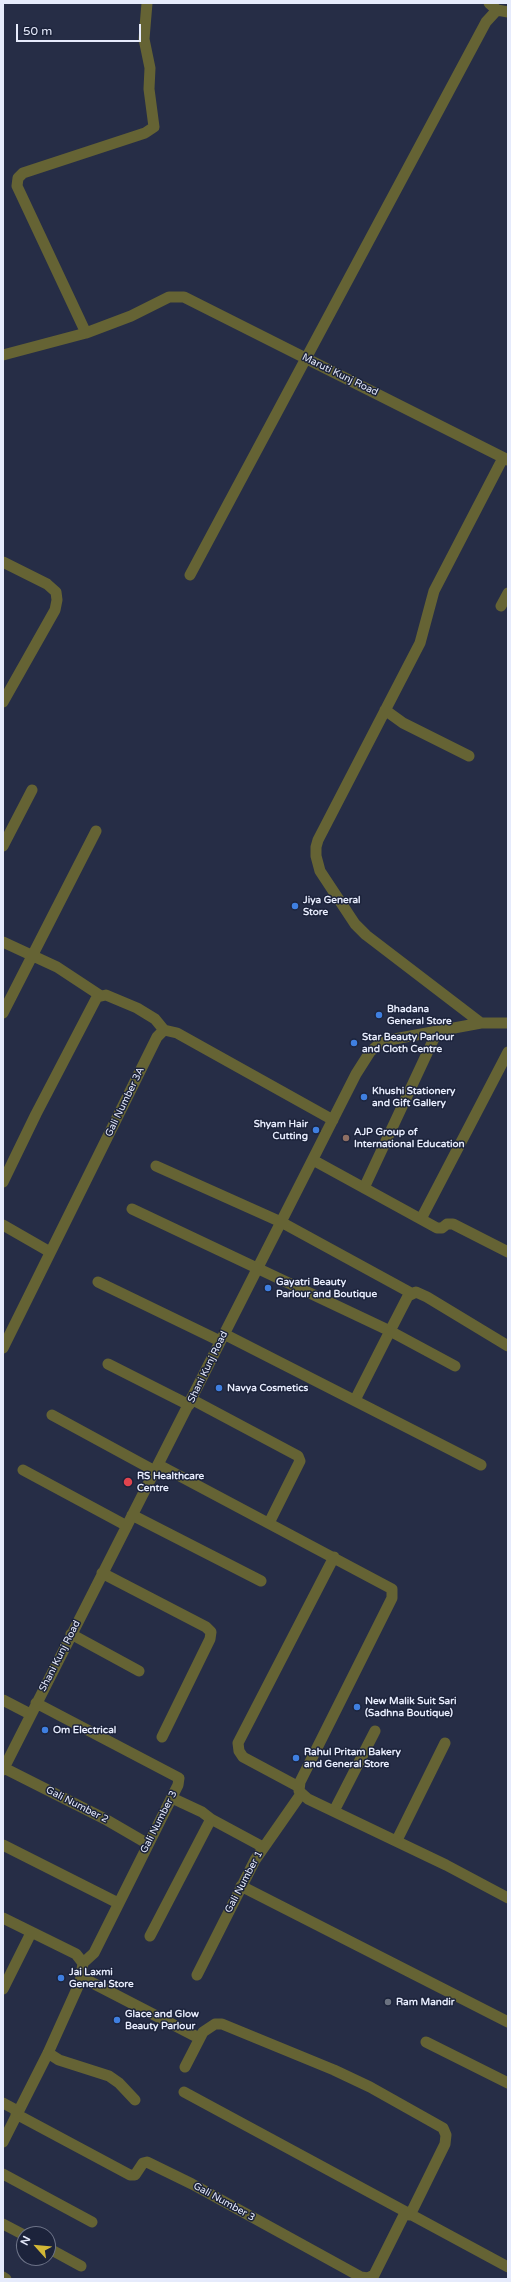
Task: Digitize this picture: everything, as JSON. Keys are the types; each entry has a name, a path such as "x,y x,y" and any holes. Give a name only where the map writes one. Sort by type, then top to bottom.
{"street":[{"path":"3,355 86,333 17,186 18,178 23,174 145,133 154,127 149,89 150,68 144,39 147,3"},
{"path":"190,575 430,123 486,22 499,7"},
{"name":"Maruti Kunj Road","path":"86,333 131,316 169,298 184,297 191,299 306,359 506,459"},
{"path":"481,1023 366,935 345,910 318,864 316,856 318,840 420,643 434,591 506,459"},
{"path":"3,562 47,584 56,592 57,600 50,620 3,702"},
{"path":"501,606 508,593"},
{"path":"385,710 403,723 469,756"},
{"path":"3,846 32,790"},
{"path":"3,1013 96,831"},
{"path":"3,942 32,955 77,979 101,996 111,996 148,1014 164,1030 177,1033 333,1120"},
{"path":"3,1182 86,1016 94,1002 101,996"},
{"path":"364,1188 437,1032 481,1023 508,1023"},
{"name":"Gali Number 3A","path":"3,1348 158,1037 164,1030"},
{"name":"Shani Kunj Road","path":"4,1769 30,1714 157,1468 333,1120 370,1052 379,1044 389,1040 437,1032"},
{"path":"421,1219 508,1052"},
{"path":"313,1160 439,1228 447,1224 452,1224 508,1252"},
{"path":"156,1166 281,1222 412,1293 416,1292 427,1297 508,1346"},
{"path":"132,1209 258,1267 390,1331 455,1366"},
{"path":"3,1225 50,1252"},
{"path":"98,1282 355,1400 481,1464"},
{"path":"355,1400 390,1331 412,1293"},
{"path":"108,1364 294,1452 300,1461 269,1523"},
{"path":"52,1415 334,1557 238,1743 238,1751 243,1757 334,1810 397,1840 508,1898"},
{"path":"23,1470 127,1526"},
{"path":"132,1515 261,1582"},
{"name":"Gali Number 1","path":"197,1975 241,1886 263,1847 300,1790 393,1595 389,1587 334,1557"},
{"path":"102,1573 206,1627 210,1632 210,1639 162,1737"},
{"path":"71,1634 139,1671"},
{"path":"3,1700 30,1714"},
{"name":"Gali Number 3","path":"36,1703 174,1774 179,1782 94,1953 83,1963"},
{"path":"334,1810 375,1731"},
{"path":"397,1840 445,1743"},
{"name":"Gali Number 2","path":"4,1769 105,1819 148,1844"},
{"path":"172,1798 202,1812 211,1819 263,1847"},
{"path":"150,1936 211,1819"},
{"path":"3,1844 118,1903"},
{"path":"241,1886 508,2022"},
{"path":"3,1918 76,1954 83,1963 81,1977 48,2053 3,2142"},
{"path":"3,1989 31,1933"},
{"path":"81,1977 199,2038"},
{"path":"185,2067 203,2032 215,2024 222,2024 233,2027 370,2087 443,2128 446,2135 445,2144 407,2214"},
{"path":"426,2042 507,2081"},
{"path":"48,2053 60,2060 109,2076 119,2083 135,2100"},
{"path":"184,2092 407,2214 508,2267"},
{"path":"3,2103 17,2112"},
{"name":"Gali Number 3","path":"17,2112 130,2175 135,2175 143,2163 147,2162 192,2184 361,2277 368,2278 374,2275 407,2214"},
{"path":"3,2174 92,2222"},
{"path":"3,2224 16,2231"},
{"path":"56,2252 81,2266"}],"place":[{"name":"Jiya General Store","path":"295,906"},
{"name":"Bhadana General Store","path":"379,1015"},
{"name":"Star Beauty Parlour and Cloth Centre","path":"354,1043"},
{"name":"Khushi Stationery and Gift Gallery","path":"364,1097"},
{"name":"Shyam Hair Cutting","path":"316,1130"},
{"name":"AJP Group of International Education","path":"346,1138"},
{"name":"Gayatri Beauty Parlour and Boutique","path":"268,1288"},
{"name":"Navya Cosmetics","path":"219,1388"},
{"name":"RS Healthcare Centre","path":"128,1482"},
{"name":"New Malik Suit Sari (Sadhna Boutique)","path":"357,1707"},
{"name":"Om Electrical","path":"45,1730"},
{"name":"Rahul Pritam Bakery and General Store","path":"296,1758"},
{"name":"Jai Laxmi General Store","path":"61,1978"},
{"name":"Ram Mandir","path":"388,2002"},
{"name":"Glace and Glow Beauty Parlour","path":"117,2020"}]}
